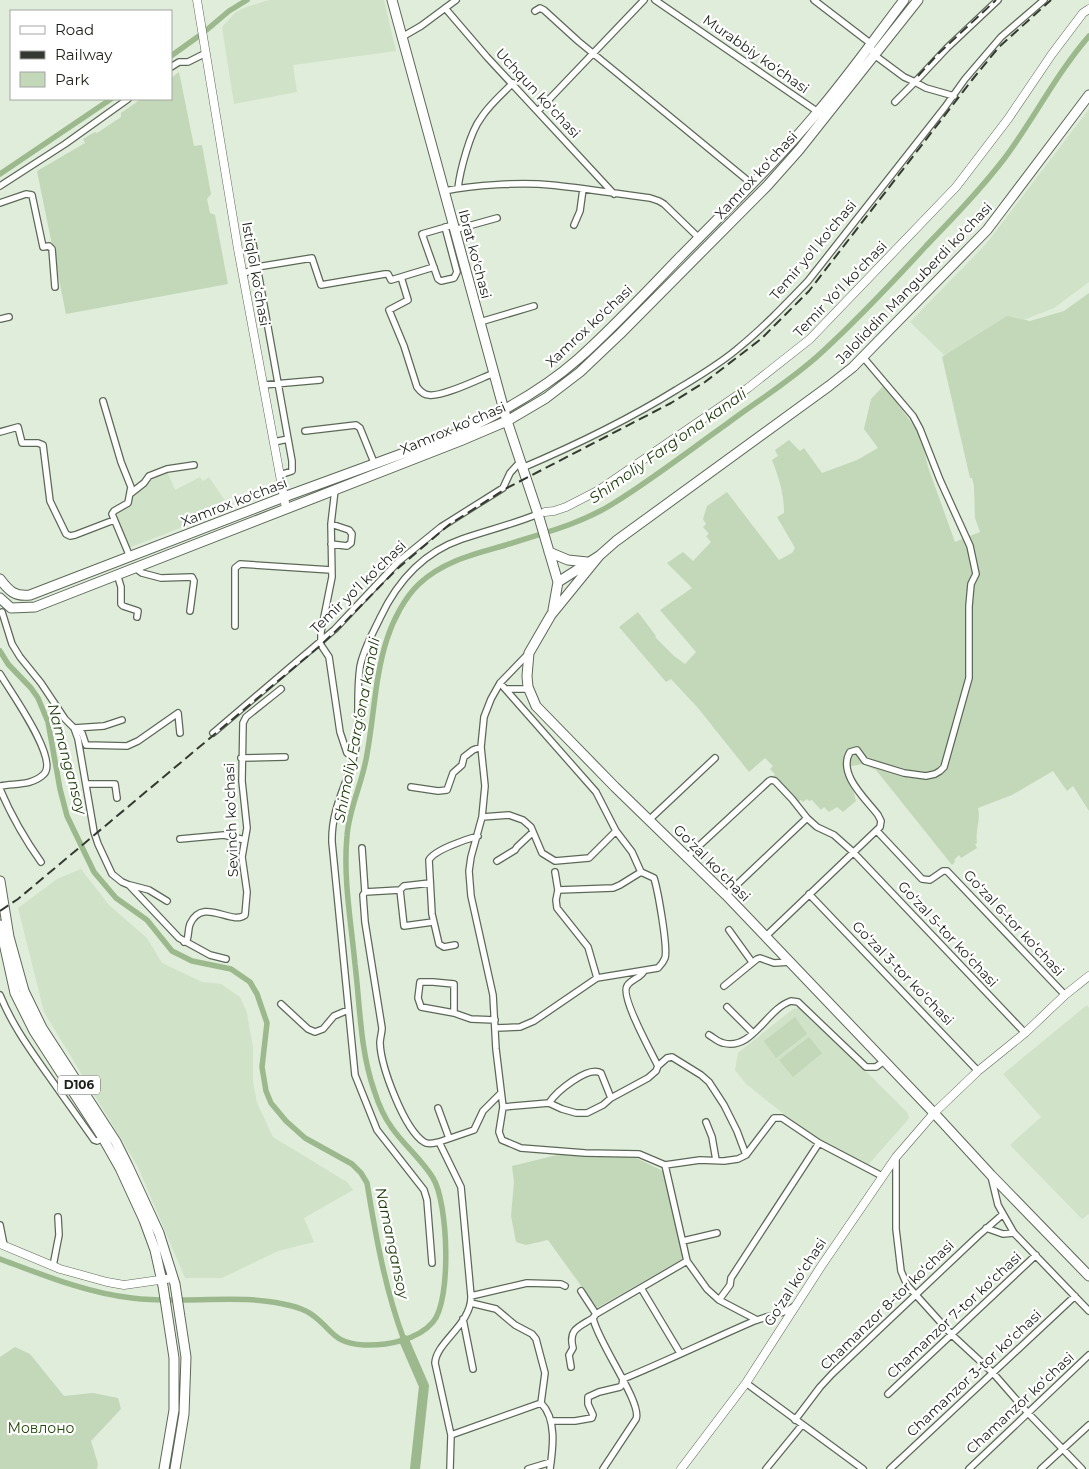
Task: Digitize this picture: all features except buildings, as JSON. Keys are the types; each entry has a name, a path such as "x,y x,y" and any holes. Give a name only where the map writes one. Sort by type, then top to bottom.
{"main road":[{"name":"Ibrat ko'chasi","path":"392,0 444,191 451,227 480,322 507,422 521,465 542,513 558,582"},
{"name":"Xamrox ko'chasi","path":"0,579 9,591 22,596 30,595 284,497 456,434 504,409 556,377 578,359 774,162 818,112 904,0"},
{"name":"Xamrox koʻchasi","path":"11,608 35,607 403,464 507,422 546,398 580,372 658,297 763,191 799,150 873,54 918,0"},
{"name":"Jaloliddin Manguberdi koʻchasi","path":"558,582 599,556 829,386 863,357 987,230 1089,95"},
{"path":"549,549 568,560 588,562"},
{"path":"528,689 529,653 551,615 599,556"},
{"path":"551,615 556,599 558,582"},
{"path":"0,598 11,608 1,612"},
{"name":"Goʻzal koʻchasi","path":"528,689 536,706 766,936 1089,1276"},
{"name":"D106","path":"0,882 9,936 24,991 42,1028 116,1142 158,1233 174,1281 186,1357 186,1387 175,1469"},
{"name":"D106","path":"0,925 15,993 34,1031 103,1138 120,1168 141,1212 155,1250 163,1284 174,1358 174,1410 164,1469"}],"street":[{"name":"Istiqlol koʻchasi","path":"197,0 242,274 286,508"},
{"path":"402,37 421,26 456,0"},
{"path":"538,111 644,0"},
{"name":"Murabbiy ko‘chasi","path":"655,0 818,112"},
{"path":"814,0 870,43 873,54 904,77 926,88 954,96"},
{"path":"895,102 947,48 998,0"},
{"name":"Temir yo'l ko'chasi","path":"521,465 585,441 619,424 693,380 737,349 784,306 808,280 954,96 965,79 1001,37 1044,0"},
{"name":"Uchqun koʻchasi","path":"445,8 487,57 614,194"},
{"path":"535,11 540,8 544,10 752,184"},
{"name":"Temir Yoʻl koʻchasi","path":"542,513 566,507 599,490 748,388 810,339 956,187 1008,119 1052,54 1082,14 1089,9"},
{"path":"172,67 179,62 188,62 206,53"},
{"path":"458,188 475,128 484,113 513,83"},
{"path":"0,186 65,144 127,100"},
{"path":"444,191 458,188 531,184 583,189 659,201 699,238"},
{"path":"574,225 580,211 583,189"},
{"path":"0,203 26,194 32,195 43,247 50,246 52,249 55,287"},
{"path":"451,227 456,274 453,279 441,281 438,279 422,234 451,227 497,218"},
{"path":"715,222 723,231"},
{"path":"254,244 292,471 280,475"},
{"path":"242,274 258,268 312,258 321,285 387,274 391,280 434,267"},
{"path":"401,277 408,300 406,303 390,308 389,311 420,392 428,396 439,395 494,373"},
{"path":"480,322 534,306"},
{"path":"0,319 9,317"},
{"path":"766,936 877,830 881,824 881,821 851,780 847,763 848,755 854,749 865,761 917,776 935,774 940,771 944,767 970,678 969,606 971,584 976,574 970,546 913,416 863,357"},
{"path":"263,385 320,380"},
{"path":"103,400 121,462 131,487 126,504 112,512 130,557"},
{"path":"304,432 356,425 360,428 375,465"},
{"path":"0,432 18,427 22,443 43,444 50,501 66,534 75,536 114,520"},
{"path":"274,442 288,439"},
{"path":"130,494 144,483 149,476 167,469 194,464"},
{"name":"Temir yoʻl koʻchasi","path":"213,733 321,643 398,562 441,527 503,488 510,473 521,465"},
{"path":"335,490 331,524 332,577 321,632 321,643 329,657 340,732 347,753 353,758"},
{"path":"432,1263 427,1200 419,1183 376,1130 355,1074 332,832 335,808 353,758 361,664 370,640 397,586 406,575 430,555 451,544 542,513"},
{"path":"331,524 350,530 352,538 351,543 347,546 331,544"},
{"path":"235,626 235,568 237,565 331,570"},
{"path":"134,567 142,573 161,578 192,577 194,581 190,611"},
{"path":"117,574 121,585 121,604 138,611 137,617"},
{"path":"1,612 12,644 20,657 41,683 64,719 82,733 86,745 128,746 178,713 180,733"},
{"path":"529,653 500,683 484,717 481,747 485,786 482,817 471,858 469,887 493,996 496,1049 503,1107 499,1132 502,1140 521,1148 566,1152 631,1152 648,1157 664,1165 700,1160 732,1160 746,1156 774,1118 778,1117 819,1143 882,1176"},
{"path":"0,674 42,744 48,760 48,767 44,773 33,781 0,787 10,814 40,862"},
{"path":"495,1028 520,1027 534,1022 597,978 658,968 664,959 666,947 655,881 651,876 641,872 632,852 616,831 596,792 500,683"},
{"name":"Sevinch koʻchasi","path":"184,942 187,940 192,920 198,915 211,912 240,918 245,915 247,892 242,857 247,828 241,758 244,720 281,689"},
{"path":"506,689 528,689"},
{"path":"74,728 104,726 122,720"},
{"path":"74,728 78,739 94,832 112,874 122,882 149,890 167,901"},
{"path":"411,788 447,790 453,773 462,765 464,757 481,747"},
{"path":"241,758 285,757"},
{"path":"649,820 715,758"},
{"name":"Goʻzal 5-tor koʻchasi","path":"688,857 771,780 775,780 817,827 834,835 853,852 1025,1033"},
{"path":"86,784 115,784 117,798"},
{"path":"482,817 513,816 529,824 542,853 556,861 588,858 616,831"},
{"path":"726,895 808,818"},
{"name":"Goʻzal 6-tor koʻchasi","path":"877,830 922,879 930,880 943,870 947,871 1065,996"},
{"path":"497,861 515,850 533,832"},
{"path":"180,839 224,835 245,840"},
{"path":"455,945 440,946 433,922 429,860 431,855 457,842 478,836"},
{"path":"362,848 366,892 363,895 365,922 382,1028 380,1042 385,1072 391,1090 408,1122 425,1143 439,1142 474,1130 483,1111 501,1093"},
{"path":"555,872 558,890 557,908 588,947 597,978"},
{"path":"558,890 613,888 641,872"},
{"path":"366,892 400,890 404,886 430,883"},
{"path":"129,885 178,938 210,955 226,958"},
{"path":"400,890 404,926 433,922"},
{"name":"Goʻzal 3-tor koʻchasi","path":"809,894 978,1071"},
{"path":"729,930 752,962"},
{"path":"724,986 752,962 760,958 774,963 790,962"},
{"path":"644,971 642,975 627,985 625,991 634,1018 658,1066"},
{"name":"Goʻzal koʻchasi","path":"681,1469 746,1383 896,1157 934,1113 978,1071 1025,1033 1089,976"},
{"path":"454,1013 454,984 420,982 418,998 421,1007 454,1013 471,1019 495,1020"},
{"path":"0,995 9,1017 70,1107 94,1140 97,1141 103,1138"},
{"path":"709,1035 722,1043 743,1041 786,1003 791,1001 798,1002 866,1067 876,1067 884,1061"},
{"path":"281,1004 308,1029 315,1032 323,1029 334,1016 348,1010"},
{"path":"727,1007 753,1033"},
{"path":"503,1107 549,1103 562,1110 581,1114 592,1111 611,1098 648,1078 656,1071 658,1066 672,1056 706,1078 724,1105 737,1131 746,1156"},
{"path":"549,1103 558,1091 580,1076 595,1071 601,1073 611,1098"},
{"path":"438,1108 449,1138"},
{"path":"706,1122 712,1137 716,1160"},
{"path":"439,1142 460,1182 463,1194 471,1299 469,1310 435,1356 451,1435 450,1469"},
{"path":"719,1300 730,1286 730,1278 819,1143"},
{"path":"896,1157 895,1212 902,1271 907,1285 952,1335 993,1373 1028,1413 1082,1469"},
{"path":"664,1165 687,1262 719,1300 757,1320"},
{"path":"991,1175 998,1205 1014,1233 1089,1312"},
{"name":"Chamanzor 8-tor koʻchasi","path":"795,1420 820,1387 986,1228 1002,1215"},
{"path":"53,1266 59,1235 58,1217"},
{"path":"0,1225 2,1245 82,1276 124,1285 163,1284 174,1281"},
{"path":"986,1228 1002,1234 1014,1233"},
{"path":"683,1242 717,1233"},
{"name":"Chamanzor 7-tor koʻchasi","path":"888,1394 1036,1255"},
{"path":"571,1367 569,1355 573,1348 571,1335 577,1328 594,1316 687,1262"},
{"path":"471,1299 527,1283 560,1284 565,1286"},
{"path":"641,1288 680,1353"},
{"path":"581,1291 594,1316 604,1346 623,1379 638,1412 638,1416 603,1469"},
{"name":"Chamanzor 3-tor koʻchasi","path":"890,1469 1075,1296"},
{"path":"471,1299 496,1309 515,1325 532,1334 536,1339 545,1373 541,1403"},
{"path":"623,1379 757,1320 789,1310 799,1302"},
{"path":"463,1319 473,1369"},
{"name":"Chamanzor koʻchasi","path":"969,1469 1089,1355"},
{"path":"551,1421 592,1418 593,1415 588,1404 588,1397 620,1387 623,1379"},
{"path":"746,1383 863,1469"},
{"path":"541,1403 546,1407 553,1435 550,1469"},
{"path":"451,1435 541,1403"},
{"path":"766,1469 802,1425"},
{"path":"1041,1469 1089,1425"},
{"path":"528,1469 551,1462"}],"shaded area":[{"path":"269,0 384,0 396,51 293,65 297,92 234,104 222,27 236,12"},
{"path":"1089,109 1089,282 1054,308 1001,329 944,355 910,322 986,244"},
{"path":"167,471 175,490 200,477 203,481 209,477 226,502 220,506 222,512 128,548 113,512 131,503 133,494 150,483 148,479"},
{"path":"81,869 109,905 147,938 162,963 202,982 221,984 240,997 247,1013 253,1048 253,1082 257,1103 273,1137 347,1182 353,1190 304,1218 314,1242 278,1251 222,1278 185,1278 138,1167 44,1012 18,908 57,879"},
{"path":"1087,1005 1089,1008 1089,1214 1082,1219 1010,1145 1041,1117 1003,1074"},
{"path":"802,1008 907,1112 909,1118 907,1121 867,1166 835,1151 780,1111 746,1084 735,1070 738,1053 793,1009"}],"green space":[{"path":"179,72 194,146 202,145 211,194 207,199 210,213 215,215 228,284 66,314 37,171 85,143 83,139 95,132 97,133 121,117 121,113 140,100 172,100 172,77"},
{"path":"1089,293 1089,811 1073,786 1067,791 1053,771 1012,795 978,808 977,843 975,844 977,848 961,858 959,855 952,865 876,770 862,764 847,767 856,801 843,812 837,807 829,812 824,807 821,810 812,800 809,801 807,799 803,802 801,800 798,802 773,777 775,774 770,769 773,766 765,758 749,772 698,708 671,679 666,682 619,627 638,612 655,637 685,664 696,652 660,610 692,588 667,563 683,552 693,561 711,542 706,536 709,534 703,527 706,524 703,519 707,506 727,492 779,560 792,553 795,548 777,517 784,513 781,486 772,460 778,456 775,450 789,440 800,451 804,448 822,473 857,460 878,448 864,429 871,399 884,385 921,436 928,467 955,542 980,532 975,518 974,486 972,478 970,478 942,357 1007,316 1030,321 1064,311"},
{"path":"795,1017 807,1034 776,1058 764,1041"},
{"path":"809,1037 822,1053 793,1077 779,1060"},
{"path":"557,1155 630,1155 665,1172 684,1258 597,1308 548,1240 526,1245 516,1242 511,1216 514,1182 512,1166"},
{"name":"Мовлоно","path":"15,1347 30,1354 64,1396 93,1393 118,1398 121,1409 91,1441 98,1464 97,1469 0,1469 0,1357"}],"waterway":[{"path":"172,55 229,11 247,0"},
{"name":"Shimoliy Fargʻona kanali","path":"0,1259 65,1283 115,1296 152,1300 253,1300 292,1306 309,1313 333,1334 353,1344 373,1345 401,1341 419,1333 433,1322 439,1310 443,1294 445,1273 445,1228 442,1208 433,1178 386,1119 377,1100 369,1075 361,1027 347,884 346,852 348,825 365,764 383,653 396,617 414,589 438,569 471,555 561,527 601,510 658,474 810,363 875,301 985,182 1015,144 1066,66 1089,36"},
{"path":"0,174 110,100"},
{"name":"Namangansoy","path":"0,651 8,664 38,698 48,722 60,789 67,816 94,872 116,898 147,920 172,951 192,961 231,969 250,982 257,994 267,1023 262,1067 266,1091 271,1103 286,1121 305,1138 352,1164 367,1183 386,1282 404,1340"},
{"path":"404,1340 424,1386 415,1469"}],"railway":[{"path":"918,76 939,53 996,0"},
{"path":"0,911 18,899 321,645 396,570 450,524 507,488 671,403 705,382 761,339 809,291 999,47 1051,0"}]}
